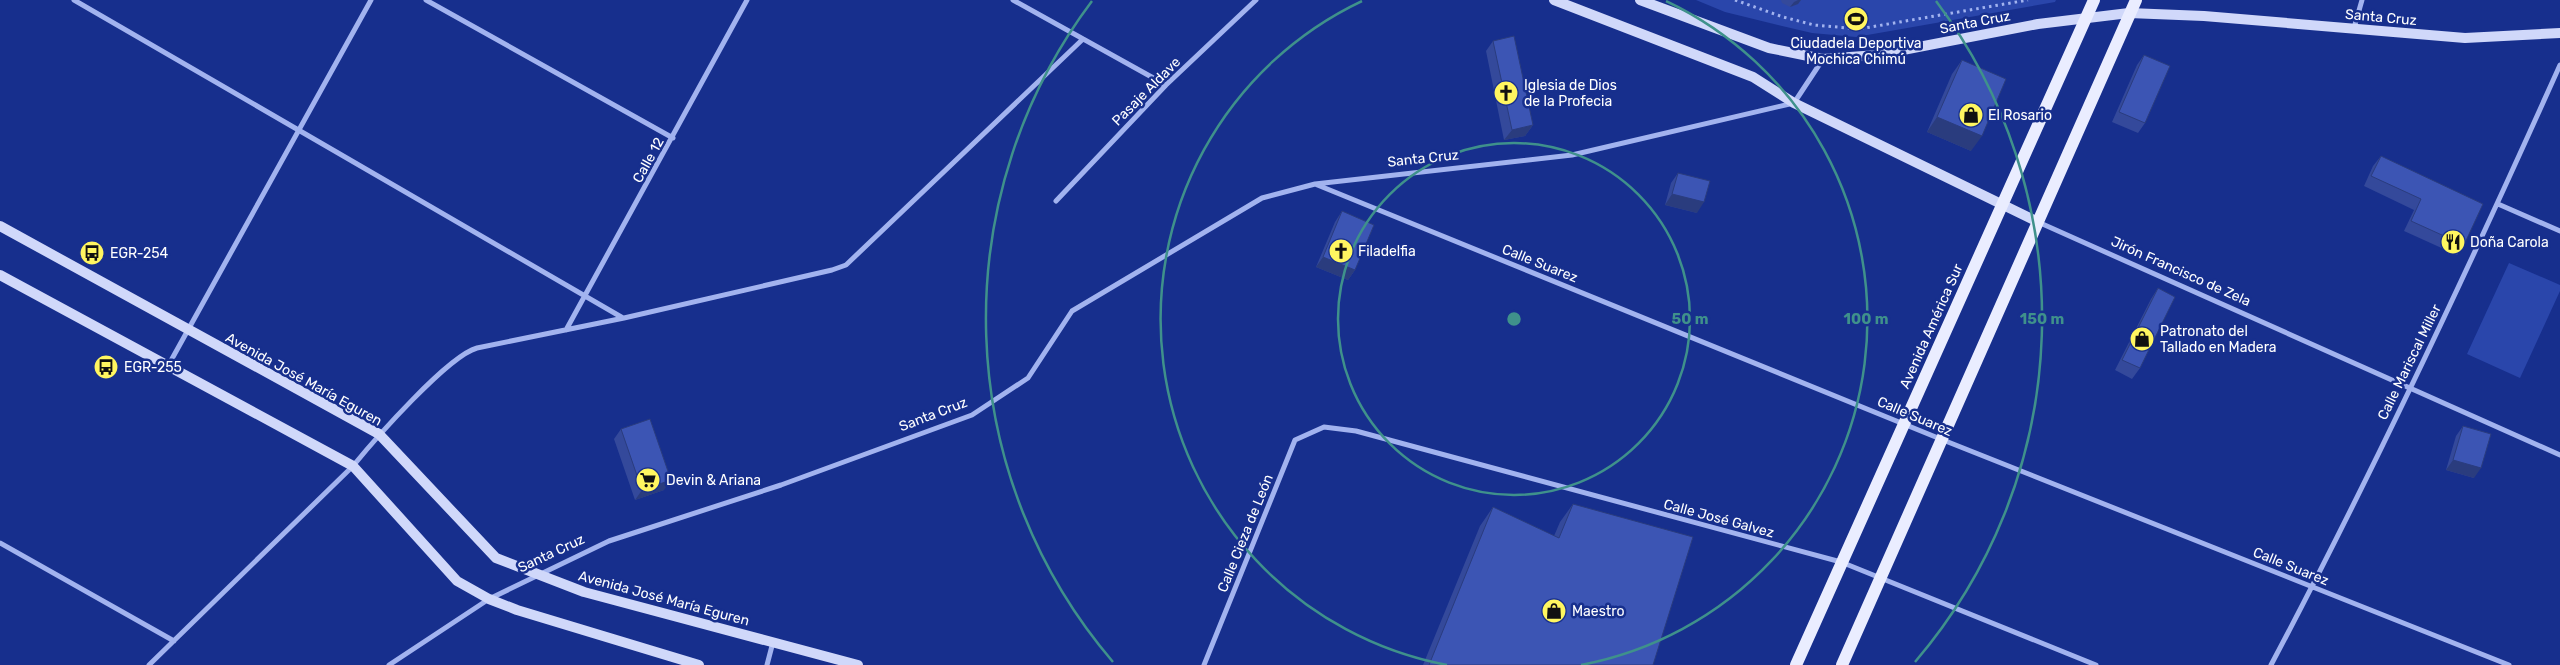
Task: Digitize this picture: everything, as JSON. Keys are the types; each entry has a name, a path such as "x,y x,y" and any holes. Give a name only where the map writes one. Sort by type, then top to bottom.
{"main road":[{"name":"Jirón Francisco de Zela","path":"1554,0 1753,77 1794,103 2038,222"},
{"name":"Santa Cruz","path":"1640,0 1769,48 1823,59 1876,55 2038,24 2129,14 2204,16 2465,38 2560,32"},
{"name":"Avenida América Sur","path":"1796,665 2094,0"},
{"path":"1842,665 2136,0"},
{"name":"Avenida José María Eguren","path":"0,226 188,331 379,434 496,558 584,592 858,665"},
{"path":"0,274 353,466 457,581 489,599 517,610 699,665"}],"street":[{"path":"74,0 624,318"},
{"path":"168,366 371,0"},
{"path":"426,0 673,138"},
{"name":"Calle 12","path":"566,330 586,297 747,0"},
{"path":"1013,0 1166,85"},
{"name":"Pasaje Aldave","path":"1056,201 1166,85 1256,0"},
{"path":"2353,29 2362,0"},
{"path":"149,665 353,466 379,434 465,352 624,318 832,270 846,265 1083,38"},
{"path":"1794,103 1823,59"},
{"name":"Calle Mariscal Miller","path":"2270,665 2313,586 2498,204 2560,65"},
{"name":"Santa Cruz","path":"389,665 489,599 609,541 781,485 972,415 1028,378 1072,311 1262,198 1315,184 1572,155 1794,103"},
{"name":"Calle Suarez","path":"1315,184 1904,422 1942,440 2508,665"},
{"path":"2498,204 2560,231"},
{"name":"Jirón Francisco de Zela","path":"2038,222 2560,455"},
{"name":"Calle José Galvez","path":"1324,427 1356,431 1841,562 2096,665"},
{"name":"Calle Cieza de León","path":"1204,665 1295,440 1324,427"},
{"path":"0,543 174,641"},
{"path":"767,665 774,642"}],"path":[{"path":"1735,0 1814,25 1858,29 2028,0"}],"shaded area":[{"name":"Ciudadela Deportiva Mochica Chimú","path":"1696,0 2056,0 2055,2 1856,37 1812,33 1725,12"},
{"path":"2509,263 2560,285 2560,291 2520,378 2467,354"}],"building":[{"path":"1514,36 1533,125 1512,130 1493,41"},
{"path":"2144,55 2170,66 2145,123 2119,112"},
{"path":"1962,60 2006,79 1982,136 1937,117"},
{"path":"2381,156 2483,204 2464,245 2411,221 2421,199 2371,176"},
{"path":"1678,173 1710,181 1704,202 1672,194"},
{"name":"Filadelfia","path":"1342,211 1374,225 1355,270 1323,257"},
{"name":"Patronato del Tallado en Madera","path":"2158,288 2175,297 2140,368 2122,360"},
{"path":"650,419 671,480 642,490 621,429"},
{"path":"2463,426 2491,434 2481,468 2453,460"},
{"name":"Maestro","path":"1573,504 1693,537 1653,665 1429,665 1493,507 1559,538"}],"place":[{"name":"Ciudadela Deportiva Mochica Chimú","path":"1856,19"},
{"name":"Iglesia de Dios de la Profecia","path":"1506,93"},
{"name":"El Rosario","path":"1971,115"},
{"name":"Doña Carola","path":"2453,242"},
{"name":"Filadelfia","path":"1341,251"},
{"name":"EGR-254","path":"92,253"},
{"name":"Patronato del Tallado en Madera","path":"2142,339"},
{"name":"EGR-255","path":"106,367"},
{"name":"Devin & Ariana","path":"648,480"},
{"name":"Maestro","path":"1554,611"}]}
